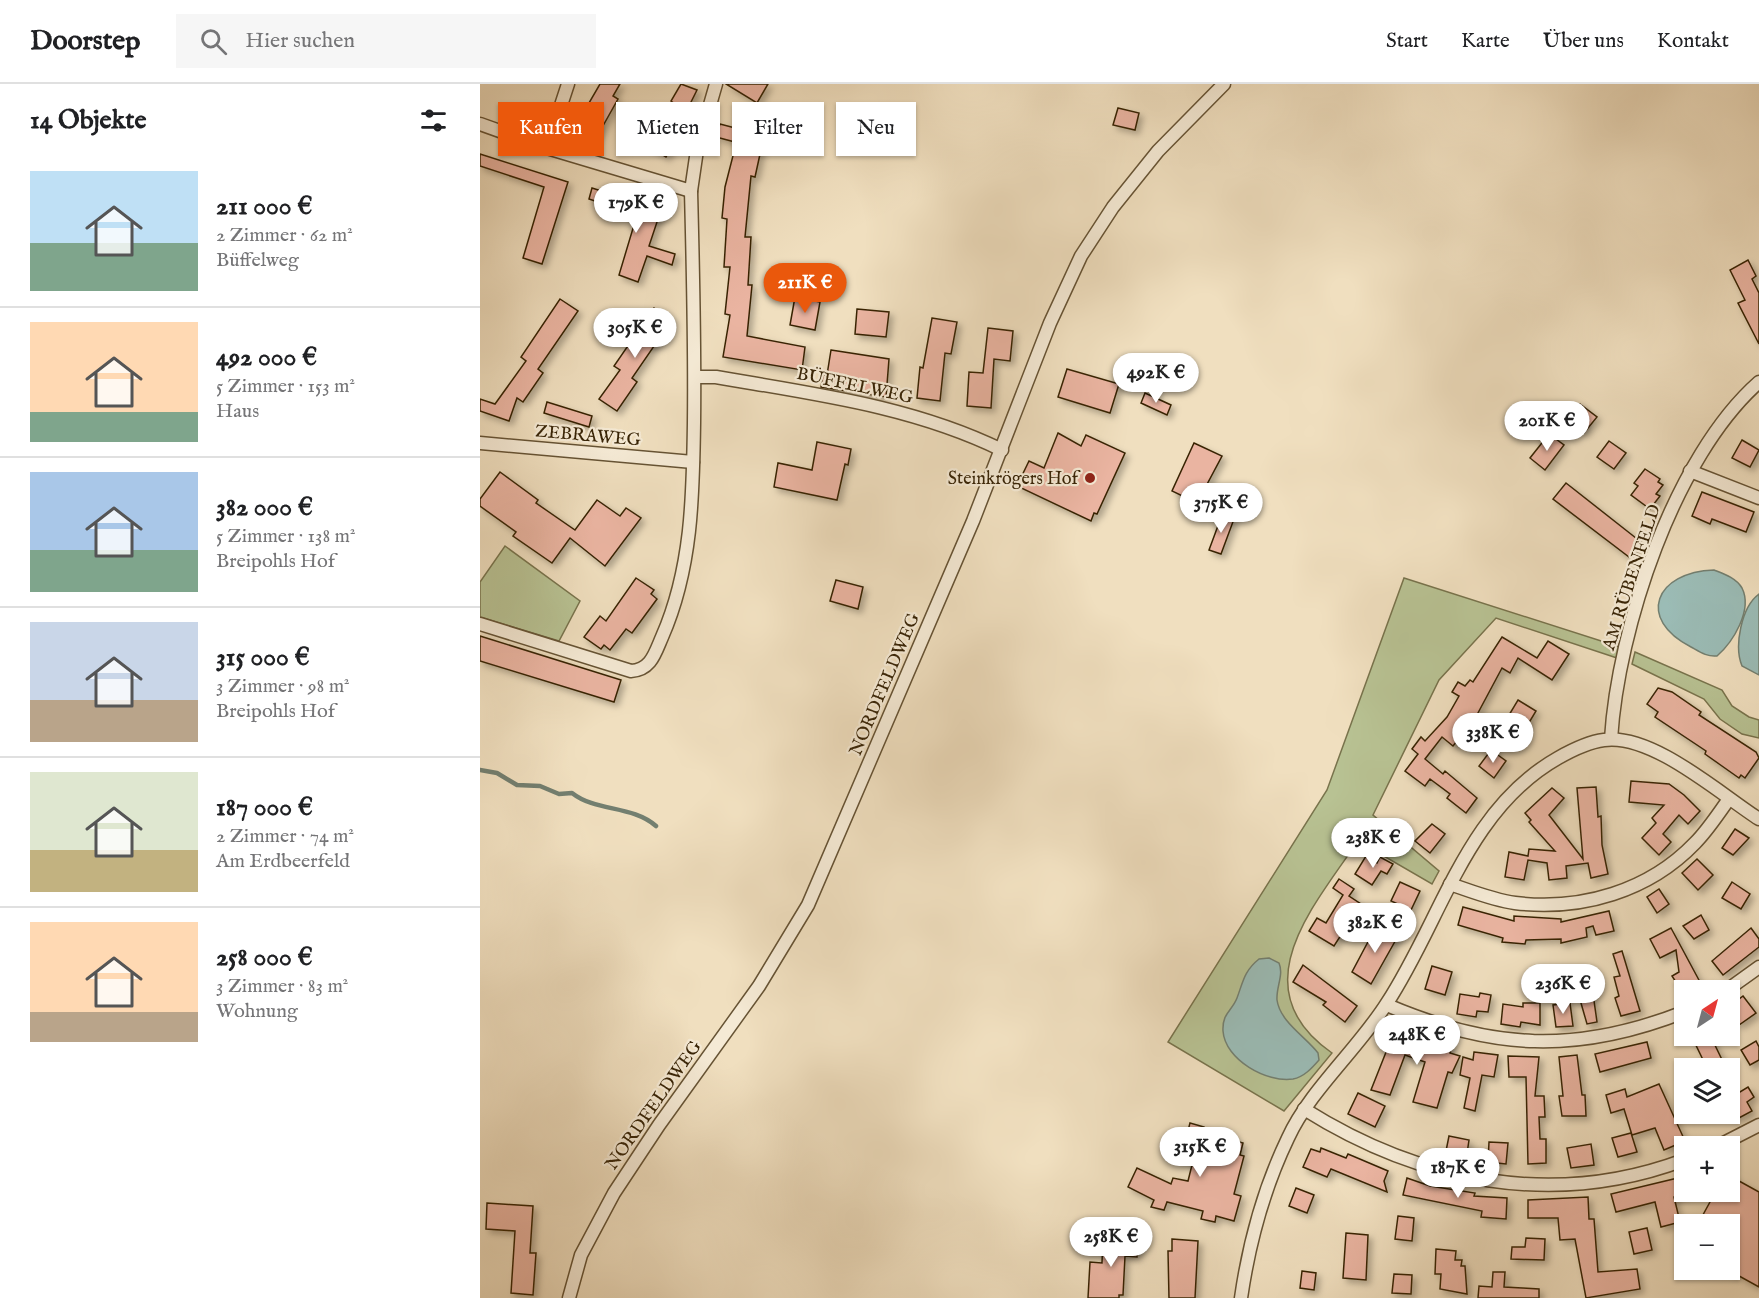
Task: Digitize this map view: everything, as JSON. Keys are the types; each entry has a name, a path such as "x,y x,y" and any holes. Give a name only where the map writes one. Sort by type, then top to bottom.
{"street":[{"path":"562,102 568,84"},
{"path":"480,624 631,671 645,668 658,646 680,586 691,520 694,377 691,191 697,150 716,84"},
{"name":"NORDFELDWEG","path":"569,1298 581,1255 614,1193 659,1125 759,986 810,899 1002,450 1066,284 1094,234 1158,151 1224,84"},
{"path":"480,124 498,130"},
{"path":"574,156 691,191"},
{"name":"BÜFFELWEG","path":"694,377 716,377 871,404 940,424 1002,450"},
{"name":"AM RÜBENFELD","path":"1611,739 1617,682 1642,591 1670,513 1690,471 1720,425 1759,382"},
{"name":"ZEBRAWEG","path":"480,443 693,462"},
{"path":"1690,471 1759,498"},
{"path":"1240,1298 1247,1261 1270,1180 1289,1135 1304,1109 1349,1056 1387,1005 1450,884 1491,820 1536,772 1578,748 1611,739 1623,739 1646,747 1759,819"},
{"path":"1450,884 1488,897 1541,905 1566,904 1609,896 1646,880 1673,863 1697,842 1729,799"},
{"path":"1740,981 1759,967"},
{"path":"1387,1005 1445,1027 1475,1035 1504,1040 1553,1042 1611,1035 1674,1015"},
{"path":"1304,1109 1351,1137 1399,1158 1427,1168 1495,1183 1557,1184 1597,1181 1653,1170 1674,1163"},
{"path":"1738,1136 1759,1125"}],"green space":[{"path":"505,546 580,601 559,641 480,617 480,582"},
{"path":"1404,578 1620,647 1617,658 1496,618 1439,680 1373,815 1439,871 1432,884 1358,841 1322,893 1305,921 1293,948 1288,975 1291,1002 1305,1028 1332,1053 1284,1111 1168,1042 1327,790"},
{"path":"1635,652 1722,690 1732,706 1749,717 1759,720 1759,738 1742,734 1720,719 1704,699 1632,664"}],"water":[{"path":"1714,570 1736,582 1742,588 1745,597 1740,625 1729,643 1717,656 1707,655 1674,636 1663,623 1659,611 1660,599 1666,588 1678,579 1694,573"},
{"path":"1759,594 1759,675 1742,666 1739,638 1748,608"},
{"path":"1269,958 1279,963 1280,968 1277,995 1279,1008 1288,1022 1318,1053 1319,1060 1314,1066 1293,1079 1271,1077 1249,1067 1231,1051 1223,1031 1226,1016 1235,1002 1247,972 1259,959"}],"building":[{"path":"600,84 620,84 613,96 618,99 604,124 604,102 590,102"},
{"path":"681,84 697,90 691,102 671,101"},
{"path":"726,84 768,84 758,102"},
{"path":"1118,108 1139,113 1135,130 1113,125"},
{"path":"720,124 732,127 732,141 720,138"},
{"path":"480,154 568,182 542,264 523,258 544,187 480,166"},
{"path":"733,156 760,156 755,177 751,176 745,237 751,237 748,285 752,285 747,336 805,347 802,370 723,357 730,315 725,314 730,267 724,267 727,219 722,218 725,187"},
{"path":"592,188 661,210 649,246 675,254 672,265 647,256 638,282 619,275 637,215 589,199"},
{"path":"1748,260 1756,276 1752,279 1759,293 1759,344 1738,303 1745,300 1730,270"},
{"path":"795,297 820,302 815,330 790,325"},
{"path":"560,299 578,311 538,369 543,373 523,402 517,398 509,421 480,411 480,399 495,404 526,361 521,357"},
{"path":"654,308 672,320 632,378 637,382 617,411 599,399 620,370 614,366"},
{"path":"857,309 889,312 886,337 855,334"},
{"path":"932,318 957,322 951,354 945,353 940,401 917,398 920,367 923,368"},
{"path":"988,328 1013,331 1010,361 994,359 991,408 967,406 969,372 983,373"},
{"path":"831,350 889,359 886,397 821,387 823,375 827,375"},
{"path":"1067,369 1119,384 1110,413 1058,397"},
{"path":"1145,393 1171,405 1167,415 1141,403"},
{"path":"547,402 592,416 589,427 544,413"},
{"path":"1580,404 1597,417 1584,433 1568,420"},
{"name":"Steinkrögers Hof","path":"1058,433 1081,446 1086,435 1125,453 1097,514 1094,513 1091,521 1017,486 1029,461 1044,468"},
{"path":"1549,434 1564,445 1545,470 1530,458"},
{"path":"1742,440 1759,450 1750,467 1732,458"},
{"path":"1609,441 1626,453 1614,469 1597,457"},
{"path":"817,442 851,449 848,465 845,464 837,500 774,487 778,463 812,470"},
{"path":"1194,443 1222,456 1197,503 1172,491"},
{"path":"1645,469 1660,479 1658,482 1663,485 1656,494 1660,496 1650,509 1631,495 1638,486 1634,483"},
{"path":"500,472 538,500 536,503 575,530 597,500 620,516 626,508 641,518 605,566 570,538 552,563 513,536 516,532 480,506 480,499"},
{"path":"1566,483 1641,542 1629,557 1553,499"},
{"path":"1702,492 1754,512 1746,532 1712,519 1710,524 1692,516"},
{"path":"1222,515 1234,519 1221,554 1209,550"},
{"path":"636,578 654,590 651,594 657,599 632,633 626,629 610,650 604,645 601,649 584,637 600,616 606,621"},
{"path":"836,580 863,587 858,609 830,601"},
{"path":"480,636 621,680 614,702 480,661"},
{"path":"1502,637 1537,658 1548,641 1569,654 1552,680 1518,658 1510,673 1502,668 1471,726 1478,731 1469,743 1461,736 1453,746 1442,737 1425,759 1443,774 1445,771 1477,798 1466,813 1447,798 1450,794 1430,779 1425,786 1405,771 1418,754 1412,749 1421,737 1425,741 1447,717 1459,696 1452,692 1458,682 1465,686 1470,680 1473,682"},
{"path":"1658,688 1672,692 1701,712 1699,715 1756,752 1759,758 1745,778 1741,775 1739,778 1705,754 1706,751 1655,717 1658,712 1647,704"},
{"path":"1518,700 1536,711 1521,736 1503,725"},
{"path":"1491,750 1506,761 1494,778 1479,766"},
{"path":"1631,781 1669,784 1700,811 1688,824 1679,815 1663,834 1671,842 1659,855 1642,838 1656,823 1652,818 1664,805 1629,802"},
{"path":"1596,787 1598,817 1601,816 1602,845 1608,874 1591,878 1588,863 1566,866 1567,878 1549,880 1547,863 1528,860 1524,880 1505,877 1509,852 1528,856 1529,849 1555,851 1529,822 1531,820 1525,813 1552,788 1564,798 1549,815 1583,859 1577,788"},
{"path":"1432,824 1445,834 1430,853 1415,841"},
{"path":"1735,829 1749,838 1733,855 1722,848"},
{"path":"1366,856 1377,863 1380,857 1393,864 1387,874 1381,871 1372,885 1355,874"},
{"path":"1697,859 1713,875 1698,890 1682,873"},
{"path":"1339,879 1354,889 1349,896 1361,904 1334,946 1309,931 1317,918 1326,923 1343,895 1333,888"},
{"path":"1400,882 1420,891 1411,910 1391,901"},
{"path":"1732,882 1750,894 1741,909 1722,898"},
{"path":"1659,889 1669,904 1657,913 1647,897"},
{"path":"1463,907 1514,921 1514,916 1561,919 1561,922 1609,911 1614,931 1596,935 1593,926 1586,928 1587,937 1561,943 1561,939 1526,940 1525,944 1502,942 1503,938 1458,925"},
{"path":"1701,915 1709,930 1694,939 1683,926"},
{"path":"1378,923 1398,936 1371,984 1352,972"},
{"path":"1671,928 1699,980 1675,980 1672,976 1679,972 1676,950 1660,958 1650,939"},
{"path":"1751,928 1759,939 1759,947 1723,975 1712,961"},
{"path":"1622,951 1640,1011 1621,1016 1615,998 1619,996 1614,977 1620,976 1613,954"},
{"path":"1303,965 1357,1006 1345,1022 1323,1005 1326,1002 1293,982"},
{"path":"1432,966 1452,972 1445,995 1425,989"},
{"path":"1577,989 1594,1001 1597,1022 1587,1024"},
{"path":"1480,993 1491,995 1488,1012 1477,1011 1476,1017 1457,1014 1460,994 1479,997"},
{"path":"1743,996 1756,1013 1740,1024 1740,998"},
{"path":"1523,1003 1540,1003 1540,1025 1521,1022 1520,1027 1501,1024 1503,1004 1523,1007"},
{"path":"1570,1003 1573,1026 1556,1027 1553,1005"},
{"path":"1396,1027 1430,1042 1431,1038 1452,1044 1450,1053 1460,1056 1452,1073 1448,1072 1437,1108 1413,1102 1425,1062 1405,1055 1390,1095 1371,1090"},
{"path":"1756,1041 1759,1047 1759,1060 1750,1065 1741,1050"},
{"path":"1647,1042 1651,1058 1600,1072 1595,1054"},
{"path":"1696,1046 1715,1046 1721,1058 1702,1058"},
{"path":"1474,1052 1498,1055 1494,1077 1482,1075 1475,1111 1464,1108 1470,1078 1460,1075 1463,1057 1473,1060"},
{"path":"1577,1055 1582,1095 1585,1095 1586,1116 1562,1116 1559,1096 1563,1096 1559,1057"},
{"path":"1508,1056 1539,1057 1535,1096 1544,1096 1545,1117 1539,1117 1540,1139 1546,1139 1546,1163 1528,1164 1526,1077 1509,1077"},
{"path":"1659,1084 1674,1117 1674,1124 1677,1124 1683,1136 1674,1136 1674,1146 1664,1150 1655,1128 1632,1135 1624,1109 1611,1113 1606,1095 1625,1089 1627,1097"},
{"path":"1748,1087 1754,1097 1747,1102 1752,1111 1740,1117 1740,1092"},
{"path":"1358,1093 1385,1106 1375,1127 1348,1114"},
{"path":"1190,1123 1204,1127 1203,1132 1243,1143 1240,1155 1244,1156 1234,1194 1241,1196 1234,1221 1216,1216 1215,1222 1201,1219 1203,1211 1167,1202 1164,1210 1151,1207 1154,1200 1128,1187 1137,1168 1171,1184 1173,1178 1188,1181 1193,1161 1181,1158"},
{"path":"1631,1133 1637,1152 1618,1157 1612,1138"},
{"path":"1449,1136 1469,1140 1466,1160 1445,1156"},
{"path":"1489,1142 1508,1143 1506,1164 1488,1162"},
{"path":"1591,1144 1594,1165 1571,1168 1567,1148"},
{"path":"1321,1148 1346,1158 1348,1154 1388,1171 1384,1181 1387,1192 1331,1169 1327,1177 1303,1167 1311,1149 1320,1152"},
{"path":"1407,1178 1430,1186 1475,1193 1474,1196 1507,1198 1506,1219 1481,1217 1482,1211 1403,1195"},
{"path":"1674,1179 1674,1202 1678,1214 1674,1214 1674,1224 1661,1227 1655,1202 1616,1212 1611,1194"},
{"path":"1740,1182 1759,1192 1759,1287 1740,1277 1740,1214 1703,1214 1710,1202 1740,1202"},
{"path":"1296,1188 1314,1195 1307,1213 1289,1206"},
{"path":"1588,1197 1589,1219 1594,1219 1598,1272 1637,1269 1640,1289 1586,1298 1575,1239 1560,1240 1558,1218 1528,1218 1528,1200"},
{"path":"487,1203 533,1206 530,1253 536,1253 533,1295 511,1293 515,1231 486,1229"},
{"path":"1398,1216 1414,1218 1412,1241 1395,1239"},
{"path":"1647,1228 1652,1250 1634,1254 1629,1232"},
{"path":"1346,1233 1368,1235 1366,1280 1343,1278"},
{"path":"1103,1236 1138,1238 1137,1257 1125,1256 1123,1295 1119,1295 1119,1298 1088,1298 1090,1262 1102,1263"},
{"path":"1526,1238 1545,1239 1544,1260 1511,1259 1512,1247 1525,1247"},
{"path":"1172,1239 1198,1241 1195,1298 1169,1298 1168,1251 1172,1251"},
{"path":"1436,1249 1456,1251 1455,1260 1462,1260 1461,1266 1465,1266 1467,1294 1440,1289 1441,1274 1435,1274"},
{"path":"1302,1271 1316,1273 1314,1290 1300,1288"},
{"path":"1493,1272 1505,1272 1504,1287 1539,1289 1539,1298 1478,1298 1479,1286 1492,1287"},
{"path":"1394,1274 1412,1275 1411,1294 1392,1293"}],"waterway":[{"path":"480,770 497,773 517,785 540,786 559,794 572,793 592,803 636,815 656,826"}],"place":[{"name":"Steinkrögers Hof","path":"1090,478"}]}
